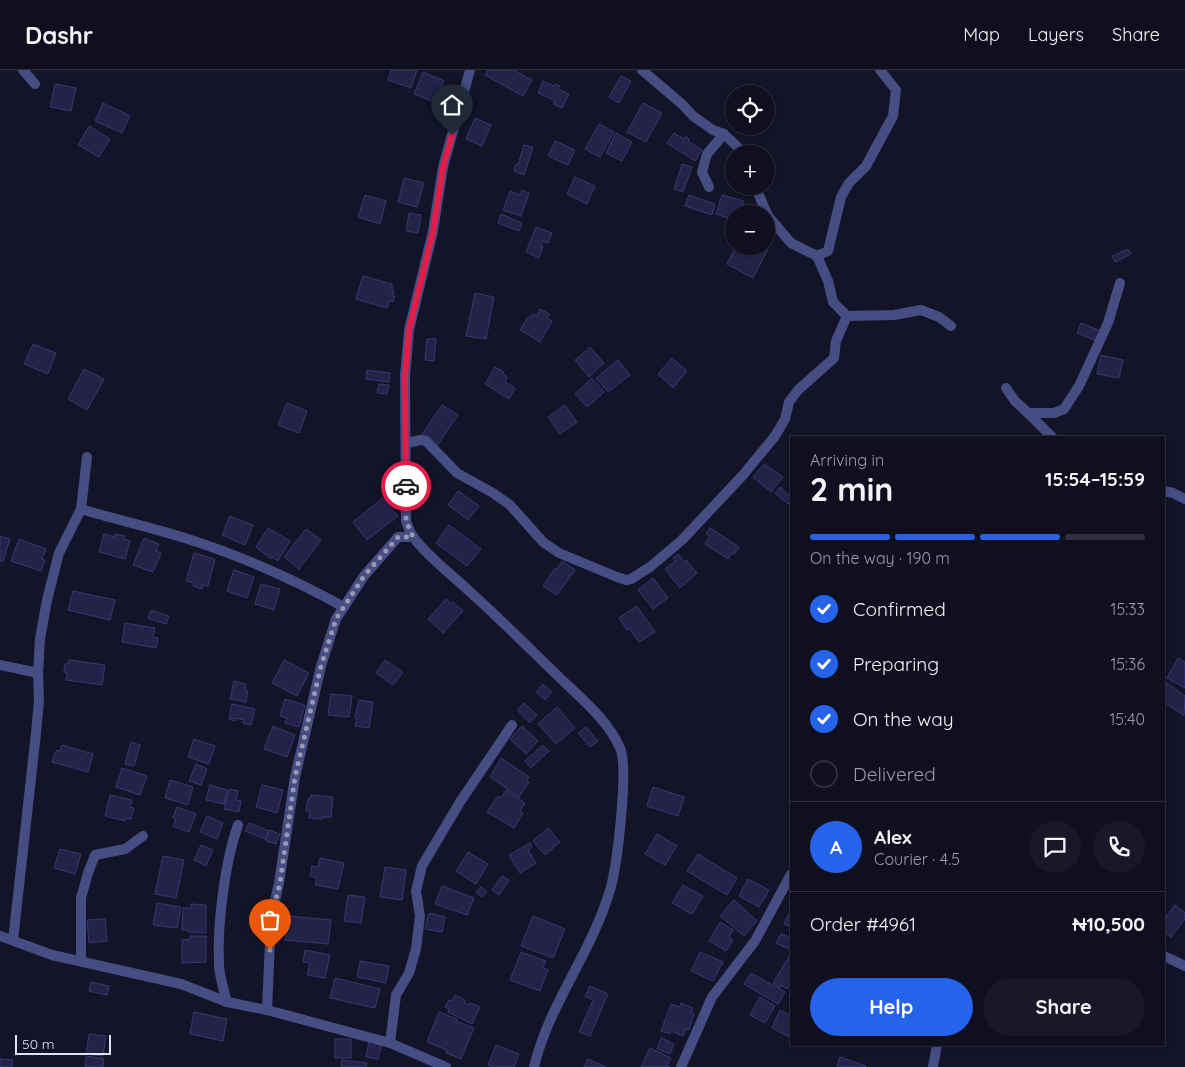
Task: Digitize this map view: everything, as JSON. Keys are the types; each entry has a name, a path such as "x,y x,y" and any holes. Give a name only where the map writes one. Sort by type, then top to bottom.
{"street":[{"path":"23,70 35,84"},
{"path":"470,70 443,167 433,231 409,330 405,376 406,521 413,537 425,550 589,706 611,732 621,750 624,770 617,854 610,890 591,940 545,1030 534,1067"},
{"path":"642,70 693,116 713,130 724,134 736,145"},
{"path":"817,256 828,251 840,197 849,183 866,166 893,116 896,90 880,70"},
{"path":"709,187 702,172 707,154 724,134"},
{"path":"759,195 768,216 791,243 817,256 828,281 833,302 846,316 894,315 921,310 939,317 950,326"},
{"path":"1028,413 1054,413 1064,409 1079,386 1108,323 1120,283"},
{"path":"406,443 426,441 451,469 510,505 543,542 559,553 616,577 631,579 650,567 682,540 743,475 780,427 785,419 789,402 798,390 834,358 836,341 846,316"},
{"path":"1006,388 1015,401 1051,436"},
{"path":"13,940 39,700 40,639 49,590 59,552 81,509 87,457"},
{"path":"1165,491 1185,499"},
{"path":"81,509 218,549 298,582 344,607"},
{"path":"267,1010 271,918 280,883 295,777 321,666 336,619 364,576 398,537 413,537"},
{"path":"0,665 38,673"},
{"path":"390,1043 396,995 409,973 416,949 420,916 416,891 422,866 460,802 512,725"},
{"path":"227,1002 218,966 220,924 232,842 238,825"},
{"path":"81,962 81,898 95,855 125,849 144,836"},
{"path":"681,1067 712,997 755,941 790,876"},
{"path":"0,936 52,955 181,984 227,1002 267,1010 390,1043 446,1067"},
{"path":"1165,956 1185,966"},
{"path":"928,1046 934,1062"},
{"path":"934,1062 937,1046"}],"building":[{"path":"391,70 417,70 411,88 388,80"},
{"path":"488,70 514,70 532,80 523,96 485,75"},
{"path":"423,72 444,81 435,102 414,94"},
{"path":"621,76 631,81 619,103 609,97"},
{"path":"543,81 554,86 555,84 560,86 558,89 569,94 562,108 553,104 555,101 538,93"},
{"path":"55,84 76,88 71,111 50,107"},
{"path":"103,103 130,116 122,133 95,121"},
{"path":"643,103 662,113 646,142 627,132"},
{"path":"475,118 491,125 482,146 466,139"},
{"path":"599,124 614,132 600,157 585,149"},
{"path":"89,126 110,139 99,157 78,145"},
{"path":"616,133 632,142 622,161 606,153"},
{"path":"674,133 684,139 686,136 689,139 688,141 702,150 695,161 667,143"},
{"path":"555,141 575,150 568,165 548,156"},
{"path":"524,145 533,147 524,175 514,171 516,164 518,165"},
{"path":"682,164 692,167 683,192 674,189"},
{"path":"575,177 595,186 587,204 567,194"},
{"path":"404,178 424,183 417,207 398,202"},
{"path":"522,190 529,193 521,216 503,210 510,191 520,195"},
{"path":"365,195 386,201 380,224 358,217"},
{"path":"689,195 715,204 712,215 685,206"},
{"path":"722,195 744,201 743,205 725,205 725,217 716,214"},
{"path":"409,213 421,215 418,233 406,231"},
{"path":"501,214 522,223 519,231 498,223"},
{"path":"536,227 552,233 548,243 543,241 539,258 526,252"},
{"path":"1128,249 1131,254 1115,262 1112,256"},
{"path":"732,255 765,255 753,278 727,264"},
{"path":"363,276 392,284 393,296 395,296 393,302 389,301 387,308 356,299"},
{"path":"475,293 494,297 486,339 466,336"},
{"path":"540,309 549,314 547,318 552,321 540,342 520,330 528,317 530,318 533,314 537,316"},
{"path":"1081,323 1101,331 1097,341 1077,333"},
{"path":"427,339 436,339 434,361 425,360"},
{"path":"33,344 56,353 48,374 24,364"},
{"path":"590,347 604,363 589,377 575,360"},
{"path":"1101,355 1123,360 1119,378 1097,374"},
{"path":"672,358 687,371 673,388 658,374"},
{"path":"618,360 630,375 608,392 596,378"},
{"path":"495,367 504,372 502,374 507,377 505,382 515,388 509,399 485,384"},
{"path":"84,369 104,379 87,410 68,399"},
{"path":"367,370 390,373 389,382 366,379"},
{"path":"592,378 604,392 587,407 575,394"},
{"path":"379,384 389,385 387,394 377,393"},
{"path":"287,403 307,411 299,433 278,425"},
{"path":"442,405 458,415 437,446 421,436"},
{"path":"565,405 577,422 560,434 548,417"},
{"path":"764,464 783,477 771,492 753,477"},
{"path":"780,487 790,496 790,502 788,504 775,493"},
{"path":"458,491 479,506 468,520 448,505"},
{"path":"383,498 398,516 367,540 353,522"},
{"path":"230,516 253,525 245,545 222,535"},
{"path":"449,525 481,549 467,566 436,543"},
{"path":"268,528 290,541 278,561 272,557 271,559 256,547"},
{"path":"710,528 739,547 728,559 705,544 710,536 706,534"},
{"path":"306,529 321,540 299,569 284,557"},
{"path":"104,534 114,537 115,534 125,536 124,539 130,541 125,559 99,552"},
{"path":"0,536 10,539 3,561 0,561"},
{"path":"144,538 159,544 156,551 161,553 153,572 133,565"},
{"path":"19,539 46,549 42,559 45,560 41,571 11,561"},
{"path":"194,553 215,559 208,586 203,585 202,589 193,586 194,583 186,581"},
{"path":"678,554 697,573 680,588 665,569 675,561 673,558"},
{"path":"562,561 575,570 557,595 543,586"},
{"path":"234,570 254,577 247,598 227,591"},
{"path":"653,578 668,598 653,609 638,590"},
{"path":"261,584 280,589 274,610 255,604"},
{"path":"73,591 115,600 110,620 68,610"},
{"path":"446,599 451,604 453,602 463,611 443,633 428,619"},
{"path":"637,606 655,632 639,642 629,628 627,630 619,618"},
{"path":"151,610 169,616 166,624 148,618"},
{"path":"125,623 155,628 153,637 158,638 156,648 122,642"},
{"path":"1178,658 1185,662 1185,688 1167,678"},
{"path":"69,660 105,665 102,685 66,680 65,664 68,664"},
{"path":"284,660 309,673 297,696 272,683"},
{"path":"385,660 403,672 393,685 376,673"},
{"path":"234,681 246,684 245,691 248,691 246,702 230,699"},
{"path":"1167,683 1185,696 1184,716 1165,703 1165,686"},
{"path":"543,684 552,692 545,700 536,692"},
{"path":"331,694 352,696 349,717 328,715"},
{"path":"285,699 305,705 299,727 285,723 287,718 280,716"},
{"path":"359,700 373,702 369,728 355,726"},
{"path":"524,703 537,715 530,723 517,710"},
{"path":"232,704 255,709 251,725 243,723 244,720 236,718 235,721 229,719"},
{"path":"557,707 575,728 556,744 538,724"},
{"path":"273,726 295,735 287,757 264,749"},
{"path":"522,726 538,741 526,754 510,739"},
{"path":"586,727 598,741 590,747 578,733"},
{"path":"194,739 215,746 209,764 188,757"},
{"path":"131,742 140,745 134,766 125,764"},
{"path":"62,745 93,754 88,772 52,762 55,753 57,750 60,751"},
{"path":"543,745 549,751 531,768 525,761"},
{"path":"501,758 529,777 527,780 529,782 519,797 490,777"},
{"path":"196,764 207,769 201,785 189,781"},
{"path":"122,768 147,776 140,795 116,787"},
{"path":"170,780 193,787 188,805 165,798"},
{"path":"210,785 227,790 224,804 206,800"},
{"path":"262,785 283,790 277,813 256,807"},
{"path":"653,787 684,797 678,816 647,806"},
{"path":"229,789 238,791 236,800 241,801 239,812 224,809"},
{"path":"506,790 525,803 520,811 523,813 514,828 487,812 498,796 501,798"},
{"path":"110,795 132,800 130,807 134,808 131,819 126,818 125,821 105,816"},
{"path":"311,795 333,797 331,817 323,817 322,819 309,818 310,812 306,811 308,799 310,799"},
{"path":"177,807 196,814 189,832 173,826 176,819 173,818"},
{"path":"207,816 223,823 217,839 200,832"},
{"path":"249,823 269,831 265,839 245,831"},
{"path":"548,828 560,842 545,855 533,841"},
{"path":"269,830 280,834 276,844 266,841"},
{"path":"657,834 677,846 665,865 645,854"},
{"path":"530,843 532,847 528,850 536,863 520,873 509,855"},
{"path":"201,845 213,850 206,866 194,860"},
{"path":"60,849 81,854 75,874 54,868"},
{"path":"468,852 488,864 476,884 456,871"},
{"path":"698,854 737,878 727,895 687,871"},
{"path":"163,856 184,860 176,898 155,894"},
{"path":"320,858 344,863 338,889 315,885 317,878 310,876 312,866 318,867"},
{"path":"385,867 406,870 402,900 380,897"},
{"path":"502,876 509,880 499,895 492,890"},
{"path":"748,879 769,890 759,907 739,896"},
{"path":"683,885 703,896 692,914 672,903"},
{"path":"442,886 474,898 467,915 435,904"},
{"path":"481,887 487,892 482,897 476,892"},
{"path":"348,895 365,897 361,923 344,921"},
{"path":"734,900 757,921 744,936 720,916"},
{"path":"157,903 181,907 177,928 153,925"},
{"path":"191,904 206,905 206,933 182,930 183,908 191,908"},
{"path":"1175,905 1185,913 1185,919 1171,937 1165,932 1165,918"},
{"path":"429,913 445,917 442,932 425,929"},
{"path":"789,914 790,914 790,927 784,924"},
{"path":"288,916 331,920 328,944 285,940"},
{"path":"533,916 565,929 553,958 521,946"},
{"path":"105,919 107,941 89,943 87,920"},
{"path":"720,922 733,930 729,937 733,940 726,951 709,941"},
{"path":"781,934 790,938 790,950 776,943"},
{"path":"190,936 206,936 206,962 182,963 182,940 190,939"},
{"path":"305,950 330,955 325,978 307,975 310,963 303,962"},
{"path":"521,952 546,961 543,968 548,970 540,991 510,980"},
{"path":"700,952 723,962 713,981 691,971"},
{"path":"790,955 790,984 787,989 781,985 780,988 773,983"},
{"path":"360,961 389,966 386,983 357,977"},
{"path":"751,973 785,992 778,1004 744,984"},
{"path":"335,978 380,989 375,1008 330,998"},
{"path":"91,982 109,986 107,995 89,991"},
{"path":"590,986 608,994 590,1036 579,1032 593,1000 585,996"},
{"path":"455,995 465,1000 464,1002 469,1005 470,1003 480,1007 472,1024 448,1012 449,1009 445,1007 449,1000 452,1001"},
{"path":"760,997 775,1006 765,1023 750,1015"},
{"path":"681,1003 693,1008 691,1013 694,1014 689,1030 686,1029 683,1036 671,1031 670,1034 661,1031 671,1004 680,1007"},
{"path":"780,1010 790,1015 790,1037 772,1028"},
{"path":"194,1012 227,1019 223,1041 190,1034"},
{"path":"439,1012 474,1028 461,1059 446,1053 447,1050 427,1042"},
{"path":"89,1034 106,1036 103,1056 86,1054"},
{"path":"661,1038 674,1044 670,1054 657,1049"},
{"path":"335,1039 351,1039 351,1058 335,1058"},
{"path":"369,1041 382,1043 378,1059 366,1057"},
{"path":"496,1045 519,1054 514,1067 492,1067 488,1065"},
{"path":"650,1048 671,1058 667,1066 670,1067 641,1067"},
{"path":"86,1056 104,1059 103,1067 85,1067"},
{"path":"840,1057 866,1066 837,1067"},
{"path":"0,1059 13,1060 12,1067 0,1067"},
{"path":"588,1059 606,1067 584,1067"},
{"path":"342,1060 367,1063 366,1067 341,1067"}],"way so far":[{"path":"270,950 271,918 280,883 295,777 321,666 336,619 364,576 398,537 413,537 406,521 406,486"}],"route":[{"path":"406,486 405,376 409,330 433,231 443,167 452,135"}]}
